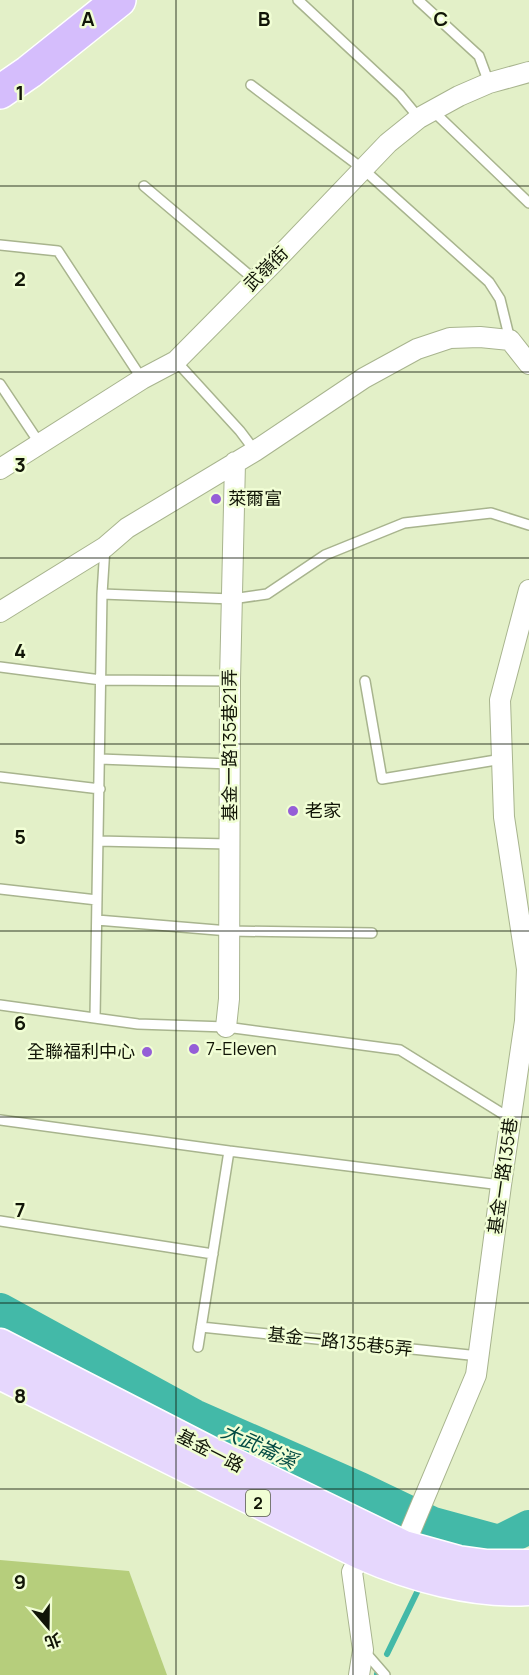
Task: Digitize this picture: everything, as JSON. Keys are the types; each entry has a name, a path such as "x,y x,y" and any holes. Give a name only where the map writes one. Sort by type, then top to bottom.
{"highway":[{"path":"0,92 29,72 119,0"},
{"path":"0,99 29,72"}],"main road":[{"name":"基金一路","path":"0,1344 210,1452 467,1563 487,1566 529,1565"},
{"name":"基金一路","path":"0,1374 390,1567 449,1583 485,1589 529,1590"}],"street":[{"name":"武嶺街","path":"0,469 142,379 176,361 388,142 425,114 489,83 529,72"},
{"path":"0,612 105,548 128,528 255,451 364,378 417,348 450,338 480,337 510,340 529,364"},
{"name":"基金一路135巷21弄","path":"226,1027 229,999 230,681 236,462"},
{"name":"基金一路135巷","path":"408,1538 476,1375 525,1021 528,969 504,817 500,700 529,590"},
{"path":"359,1675 363,1650 352,1572 361,1554 408,1538"}],"lane":[{"path":"298,0 400,95 529,203"},
{"path":"418,0 478,56 489,83"},
{"path":"251,85 363,169 489,282 500,298 510,340"},
{"path":"144,186 255,280"},
{"path":"0,245 58,251 142,379"},
{"path":"176,361 240,431 255,451"},
{"path":"0,384 40,444"},
{"path":"102,594 232,599 267,594 325,555 404,523 490,513 529,525"},
{"path":"95,1018 102,594 105,548"},
{"path":"0,667 101,680 230,681"},
{"path":"365,681 382,780 502,759"},
{"path":"100,759 230,764"},
{"path":"0,777 100,789"},
{"path":"99,841 229,844"},
{"path":"0,889 97,900"},
{"path":"97,920 229,931 372,933"},
{"path":"0,1005 138,1024 226,1027 400,1050 511,1119"},
{"path":"0,1120 501,1185"},
{"path":"198,1347 229,1151"},
{"path":"0,1221 213,1254"},
{"name":"基金一路135巷5弄","path":"201,1327 478,1356"},
{"path":"363,1650 385,1675"}],"green space":[{"path":"0,1560 129,1571 167,1675 0,1675"}],"waterway":[{"name":"大武崙溪","path":"0,1310 194,1416 360,1489 433,1524 499,1542 529,1527"},
{"path":"444,1545 453,1530"},
{"path":"387,1654 421,1584"}],"place":[{"name":"萊爾富","path":"216,499"},
{"name":"老家","path":"293,811"},
{"name":"7-Eleven","path":"194,1049"},
{"name":"全聯福利中心","path":"147,1052"}]}
